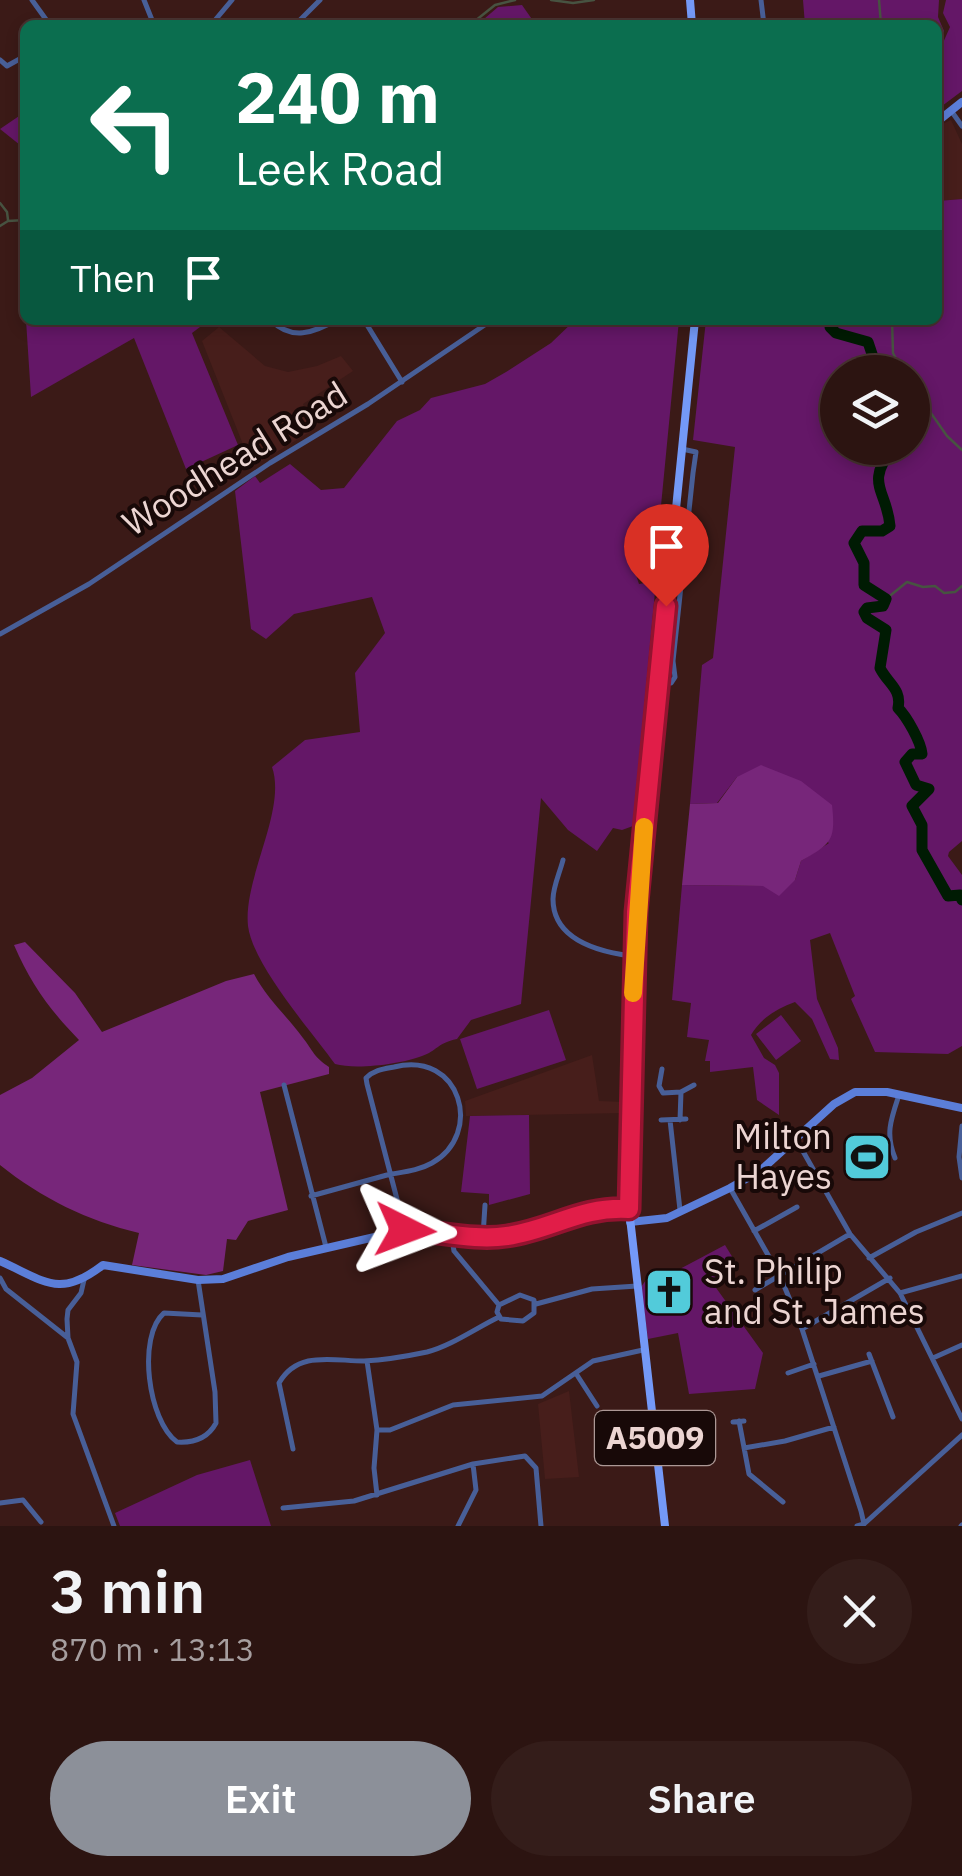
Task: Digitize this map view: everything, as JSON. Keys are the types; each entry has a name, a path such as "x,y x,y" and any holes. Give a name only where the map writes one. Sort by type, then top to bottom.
{"main road":[{"name":"A5009","path":"665,1526 629,1209 634,956 694,325"}],"street":[{"path":"215,20 232,0"},
{"path":"300,20 320,0"},
{"path":"942,119 962,102"},
{"path":"952,112 962,126"},
{"path":"275,325 300,334 311,334 327,325"},
{"path":"367,325 402,382"},
{"name":"Woodhead Road","path":"0,634 89,584 485,325"},
{"path":"658,683 671,683 676,677 673,662 693,472 698,456 691,449 682,449"},
{"path":"563,860 553,900 563,927 587,947 634,956"},
{"path":"311,1196 391,1174 413,1171 443,1155 457,1128 459,1103 448,1078 426,1065 407,1064 368,1074 367,1084 391,1174 405,1230"},
{"path":"662,1069 659,1086 663,1093 682,1092 694,1085"},
{"path":"284,1085 326,1248"},
{"path":"630,1222 660,1220 681,1213 730,1188 760,1170 841,1099 855,1092 878,1091 962,1108"},
{"path":"661,1120 683,1120 682,1092"},
{"path":"895,1158 888,1142 889,1126 899,1095"},
{"path":"670,1120 681,1213"},
{"path":"962,1126 962,1178"},
{"path":"796,1139 850,1234 900,1292 962,1419"},
{"path":"730,1188 780,1276 802,1329 861,1525 962,1435"},
{"path":"482,1236 485,1205"},
{"path":"754,1231 797,1208"},
{"path":"0,1261 51,1284 68,1286 103,1266 198,1280 223,1279 326,1248 405,1230 512,1236 586,1211 629,1209"},
{"path":"869,1258 962,1213"},
{"path":"451,1233 454,1251 498,1306 499,1317"},
{"path":"757,1286 850,1234"},
{"path":"900,1292 962,1276"},
{"path":"0,1278 6,1290 68,1338"},
{"path":"802,1329 890,1278"},
{"path":"84,1280 81,1293 68,1310 68,1338 77,1362 73,1414 114,1526"},
{"path":"198,1280 216,1423 206,1435 177,1442 154,1408 149,1380 154,1320 164,1312 202,1314"},
{"path":"536,1304 592,1289 636,1286"},
{"path":"498,1306 520,1295 536,1304"},
{"path":"499,1317 510,1322 523,1321 534,1313 536,1304"},
{"path":"293,1448 278,1384 285,1373 309,1360 327,1356 368,1361 431,1351 499,1317"},
{"path":"932,1359 962,1345"},
{"path":"377,1430 390,1430 453,1404 542,1396 592,1361 644,1350"},
{"path":"819,1376 870,1358 892,1416"},
{"path":"368,1361 377,1430 376,1495"},
{"path":"787,1373 814,1364"},
{"path":"576,1374 597,1406"},
{"path":"739,1421 749,1474 783,1502"},
{"path":"744,1448 834,1427"},
{"path":"283,1508 354,1501 473,1464 519,1456 529,1458 536,1468 541,1525 532,1526"},
{"path":"458,1526 476,1490 473,1464"},
{"path":"0,1502 22,1500 41,1522"}],"shaded area":[{"path":"803,0 939,0 939,20 805,20"},
{"path":"946,0 962,0 962,91 942,106 942,45 950,27 943,13"},
{"path":"522,5 532,20 483,20 498,7"},
{"path":"20,115 20,145 0,129"},
{"path":"951,120 962,144 962,199 942,201 942,124"},
{"path":"962,199 962,841 948,856 962,875 962,1046 948,1054 875,1052 851,999 855,996 830,933 810,940 817,999 838,1048 839,1060 830,1059 812,1019 795,1002 764,1019 751,1035 764,1058 779,1073 779,1115 757,1100 753,1067 710,1072 710,1061 705,1061 709,1040 687,1037 691,1003 672,1000 682,885 763,886 795,880 801,861 829,843 737,777 717,803 690,804 702,665 713,658 735,447 693,440 705,325 942,325 942,201"},
{"path":"26,325 199,325 192,333 238,445 186,469 134,338 31,397"},
{"path":"570,325 679,325 657,547 653,554 631,560 639,584 656,581 633,826 613,828 597,851 568,830 541,798 521,1004 471,1020 457,1039 413,1059 366,1066 335,1064 260,959 248,926 248,907 274,803 272,767 305,740 360,732 355,673 385,633 372,597 294,614 266,639 251,629 235,491 255,476 260,483 290,464 321,490 344,488 397,421 420,410 431,398 485,384 551,343"},
{"path":"219,327 265,366 288,372 341,356 353,371 303,404 313,430 252,467 202,341"},
{"path":"761,765 801,781 832,805 829,840 801,861 795,880 779,896 763,886 682,885 690,804 718,803 737,777"},
{"path":"25,942 75,993 102,1032 226,981 254,974 314,1054 329,1067 329,1074 260,1092 288,1210 248,1221 236,1240 227,1239 223,1271 206,1275 132,1265 139,1233 66,1207 0,1165 0,1095 32,1078 79,1040 27,972 14,945"},
{"path":"549,1010 566,1060 477,1089 460,1039"},
{"path":"781,1015 801,1041 776,1060 756,1034"},
{"path":"592,1055 599,1101 625,1102 624,1113 466,1116 465,1101"},
{"path":"529,1115 530,1194 489,1205 489,1194 461,1192 470,1116"},
{"name":"Milton Hayes","path":"873,1135 889,1163 860,1179 845,1151"},
{"path":"725,1245 739,1268 714,1285 763,1353 755,1389 689,1394 678,1333 648,1339 641,1287 646,1280 676,1271"},
{"path":"569,1391 579,1477 545,1479 538,1404"},
{"path":"250,1460 271,1526 120,1526 115,1513 197,1475"}],"waterway":[{"path":"476,20 495,5 515,0"},
{"path":"551,0 594,0"},
{"path":"879,0 881,20"},
{"path":"0,203 8,220"},
{"path":"0,226 20,220"},
{"path":"830,325 836,333 868,342 872,355"},
{"path":"892,325 894,355"},
{"path":"930,412 962,450"},
{"path":"882,465 880,487 890,526 882,531 862,531 854,543 864,563 864,585 886,599 883,606 864,612 886,630 880,668 896,691 898,708 921,749 922,754 912,754 905,762 916,785 929,789 912,806 922,825 922,850 948,896 960,895 962,900"},
{"path":"886,599 907,582 935,586 944,593 955,592 962,586"}],"slow traffic":[{"path":"633,993 644,827"}],"place":[{"name":"Milton Hayes","path":"867,1157"},
{"name":"St. Philip and St. James","path":"669,1292"}],"route":[{"path":"405,1230 512,1236 586,1211 629,1209 638,876 666,606"}]}
